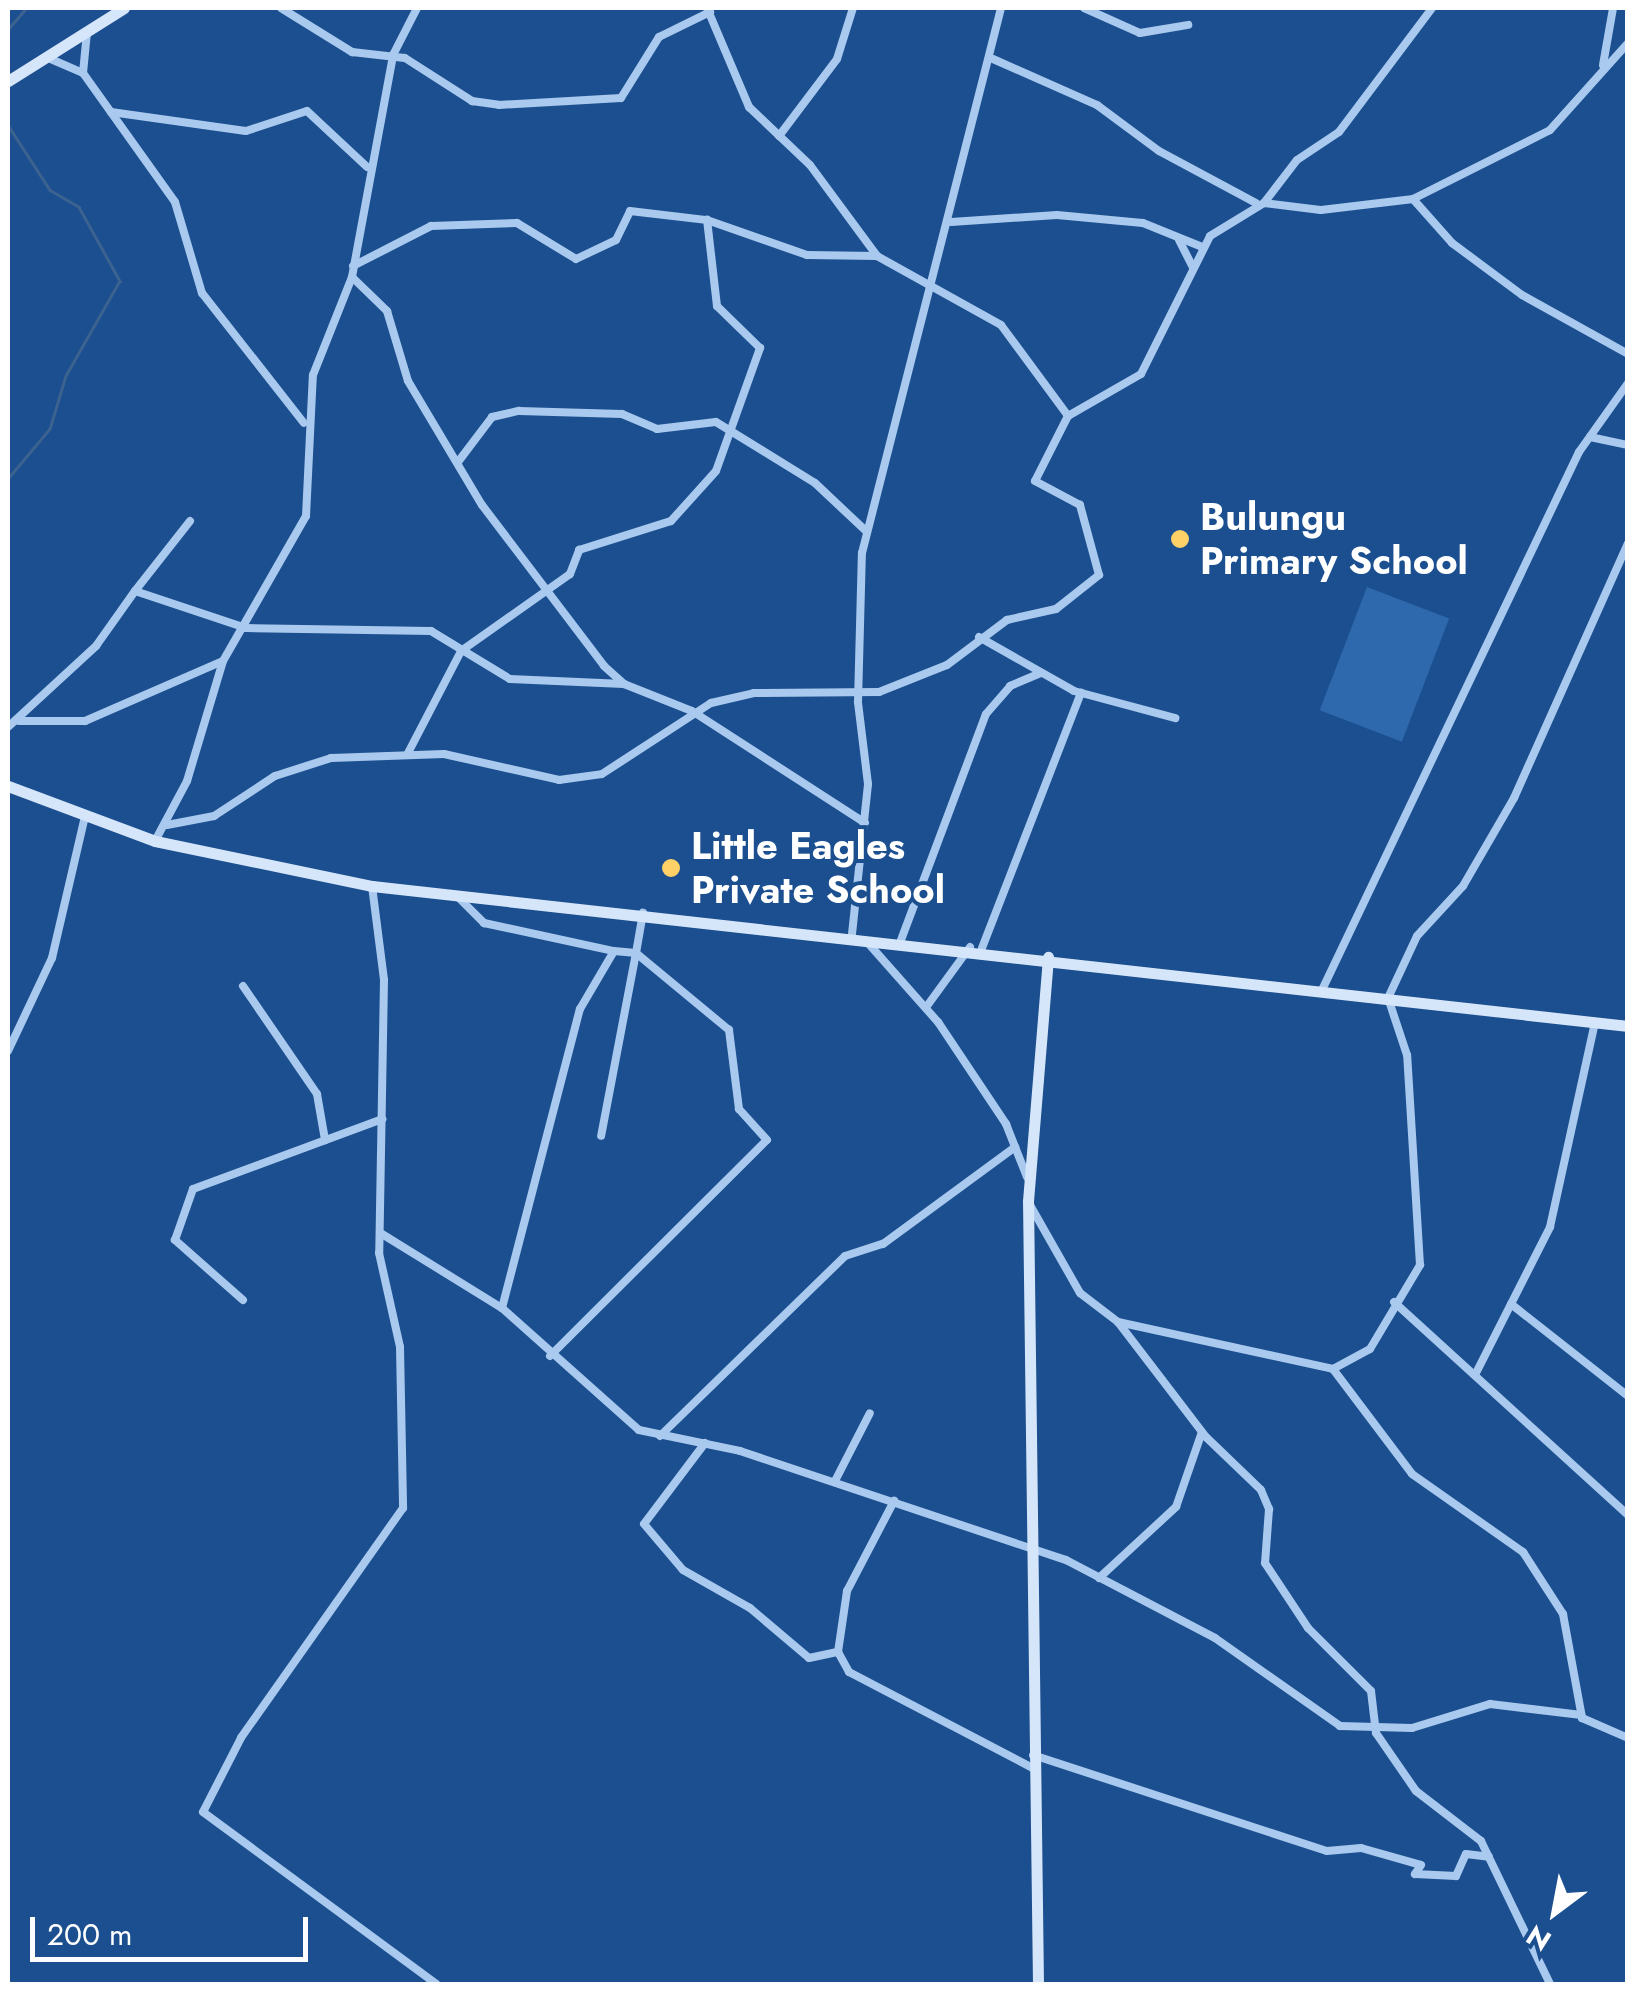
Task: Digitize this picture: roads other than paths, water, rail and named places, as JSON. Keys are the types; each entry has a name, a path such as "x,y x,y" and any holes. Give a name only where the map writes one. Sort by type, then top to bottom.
{"street":[{"path":"8,81 124,8"},
{"path":"281,8 352,52 394,55 479,104 614,99 628,93 659,37 709,10 749,107 779,136 878,256 1001,325 1068,416"},
{"path":"155,841 167,825 224,661 306,516 304,423 352,277 367,167 394,84 394,55 417,8"},
{"path":"779,136 837,58 853,8"},
{"path":"1000,8 993,58 867,532 858,697 866,823 856,934 927,1006 1015,1147 1029,1182"},
{"path":"1084,8 1140,33 1188,25"},
{"path":"167,825 214,816 292,768 408,753 570,780 637,760 692,711 754,693 858,697 931,673 978,637 1056,609 1098,578 1080,505 1035,481 1068,416 1141,374 1202,247 1260,203 1297,160 1344,126 1432,8"},
{"path":"1604,66 1613,8"},
{"path":"83,73 87,31"},
{"path":"993,58 1097,105 1159,152 1260,203 1321,210 1414,200 1550,130 1628,43"},
{"path":"46,57 83,73 178,206 202,293 304,423"},
{"path":"110,112 246,131 307,111 367,167"},
{"path":"1414,200 1443,235 1522,295 1628,354"},
{"path":"353,266 431,226 516,223 576,260 616,240 630,211 707,220 802,254 878,256"},
{"path":"951,222 1057,215 1142,223 1202,247"},
{"path":"408,753 462,651 570,574 580,550 671,521 716,471 736,428 760,348 717,306 707,220"},
{"path":"1179,240 1193,268"},
{"path":"352,277 388,311 408,381 544,591 624,684"},
{"path":"1322,990 1590,436 1628,383"},
{"path":"458,462 492,417 518,411 736,428 867,532"},
{"path":"1590,436 1628,445"},
{"path":"8,728 96,646 190,520"},
{"path":"1333,1370 1370,1349 1420,1253 1407,1055 1388,998 1417,936 1463,886 1514,798 1628,543"},
{"path":"135,591 246,628 431,631 510,680 624,684 692,711 866,823"},
{"path":"978,637 1080,692 1175,718"},
{"path":"18,721 85,722 224,661"},
{"path":"901,940 986,714 1010,686 1041,673"},
{"path":"927,1006 976,947 1080,692"},
{"path":"8,786 155,841 372,886 458,898 976,947 1628,1026"},
{"path":"8,1051 52,958 85,816"},
{"path":"372,886 384,980 382,1234 406,1431 400,1519 240,1738 204,1812 436,1984"},
{"path":"458,898 484,924 636,953 728,1030 740,1110 767,1140 550,1356"},
{"path":"601,1136 643,913"},
{"path":"502,1308 580,1008 614,950"},
{"path":"1038,1984 1028,1201 1048,957"},
{"path":"243,986 317,1094 325,1140"},
{"path":"1475,1375 1550,1226 1595,1022"},
{"path":"243,1300 182,1251 174,1240 184,1205 200,1184 382,1119"},
{"path":"660,1436 845,1256 883,1244 1015,1147"},
{"path":"1028,1201 1071,1281 1118,1322 1202,1432 1264,1496 1261,1557 1308,1628 1371,1691 1376,1733 1428,1804 1475,1833 1550,1984"},
{"path":"382,1234 502,1308 621,1418 660,1436 704,1442 1031,1546 1215,1638 1331,1722 1376,1733 1490,1704 1581,1715"},
{"path":"1394,1302 1628,1515"},
{"path":"1511,1304 1628,1396"},
{"path":"1118,1322 1333,1370 1412,1474 1498,1527 1545,1581 1562,1614 1581,1715 1600,1733 1628,1738"},
{"path":"835,1482 870,1414"},
{"path":"1099,1578 1176,1508 1202,1432"},
{"path":"704,1442 645,1528 688,1574 746,1605 796,1651 809,1658 838,1652"},
{"path":"894,1501 847,1591 838,1652 849,1672 1033,1761 1327,1851 1361,1848 1421,1866 1416,1874 1456,1876 1466,1854 1489,1857"}],"waterway":[{"path":"8,29 26,8"},
{"path":"8,125 50,190 79,207 120,281 66,376 50,429 8,479"}],"place":[{"name":"Bulungu Primary School","path":"1180,539"},
{"name":"Little Eagles Private School","path":"671,868"}]}
